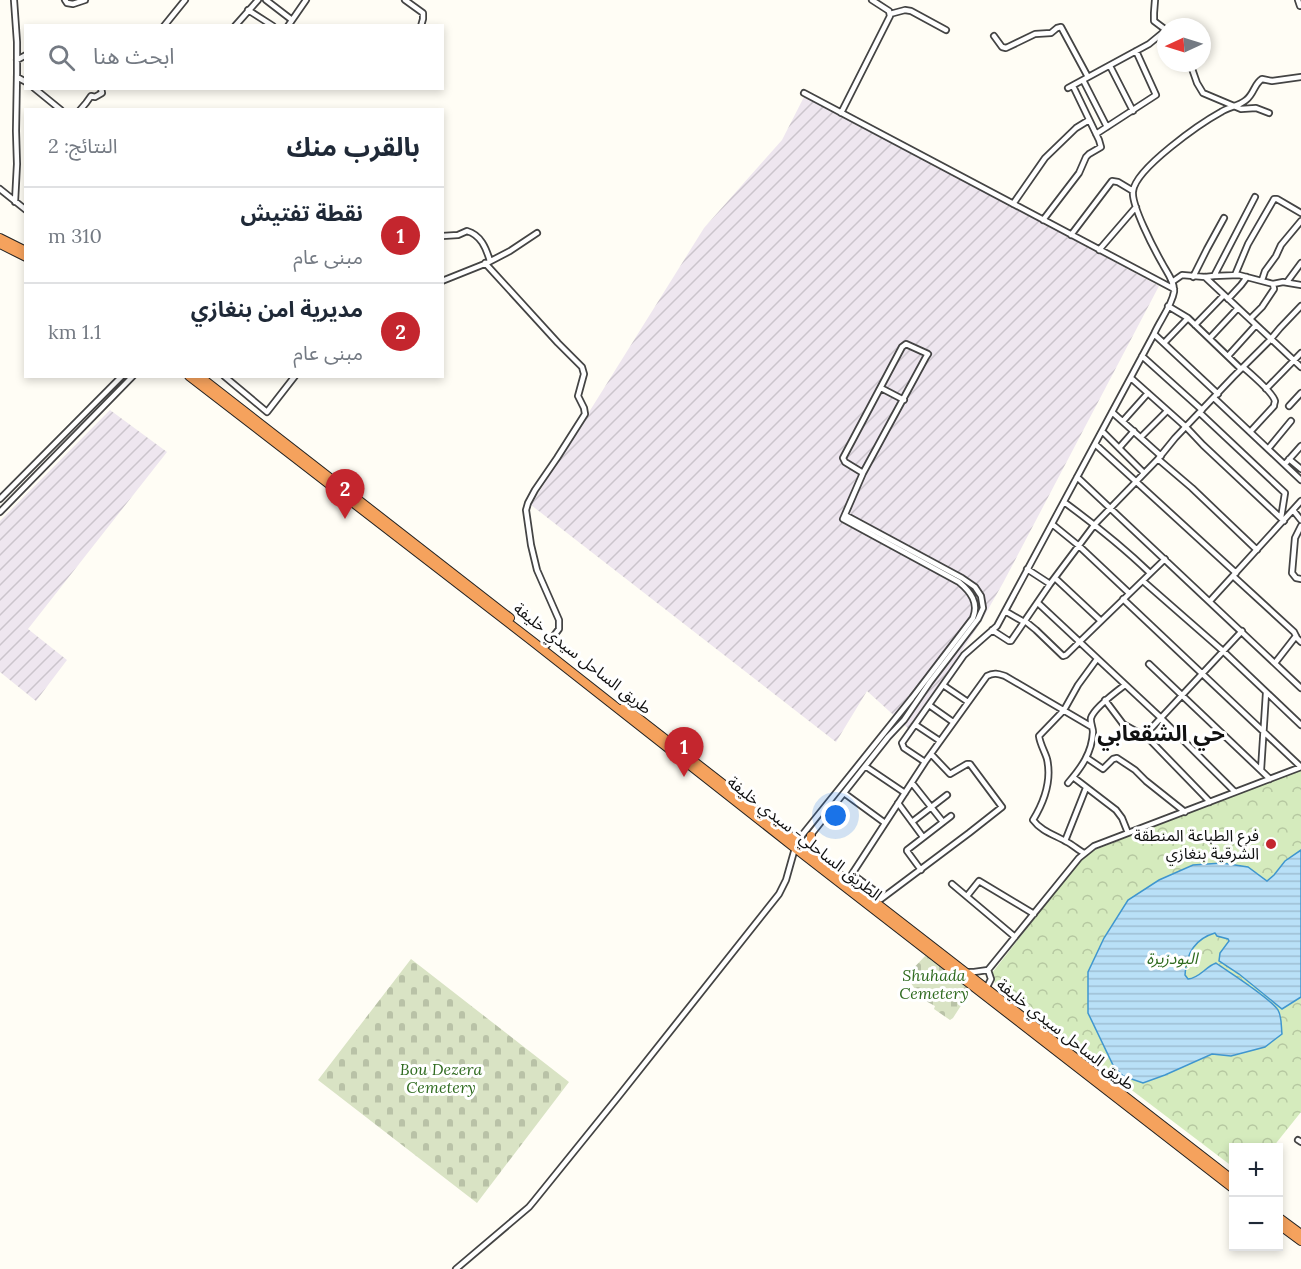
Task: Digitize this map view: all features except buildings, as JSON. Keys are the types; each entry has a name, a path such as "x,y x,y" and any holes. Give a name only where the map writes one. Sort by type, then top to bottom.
{"highway":[{"path":"0,238 24,250"},
{"path":"0,244 24,256"},
{"name":"الطريق الساحلي- سيدي خليفة","path":"192,378 1229,1186"},
{"name":"طريق الساحل سيدي خليفة","path":"202,378 789,835 797,848 816,856 849,877 876,903 1229,1179"},
{"path":"789,835 807,835 816,856"},
{"path":"1283,1225 1301,1234"},
{"path":"1283,1225 1301,1241"}],"street":[{"path":"14,0 22,58 17,77 15,202"},
{"path":"64,0 74,4 85,0"},
{"path":"166,24 185,0"},
{"path":"237,24 258,0"},
{"path":"266,0 292,20"},
{"path":"289,24 306,0"},
{"path":"405,0 423,13 422,24"},
{"path":"872,0 888,10 890,14"},
{"path":"1155,0 1154,21 1157,23"},
{"path":"1298,0 1300,6"},
{"path":"248,10 270,24"},
{"path":"841,113 890,14 905,10 911,11 946,30"},
{"path":"994,36 1006,48 1035,34 1048,33 1061,27 1107,127"},
{"path":"1043,220 1080,172 1086,157 1101,147 1070,87 1157,37"},
{"path":"1096,134 1156,95 1136,51"},
{"path":"1110,66 1133,111"},
{"path":"1193,72 1203,93 1243,110 1256,108 1269,112"},
{"path":"17,77 24,81"},
{"path":"925,762 902,746 902,743 964,655 997,626 1131,378 1174,293 1172,282 1136,207 1133,188 1147,169 1180,138 1221,111 1246,100 1262,79 1272,81 1301,77"},
{"path":"36,90 59,108"},
{"path":"82,108 91,96 95,97 102,93 101,90"},
{"path":"804,93 1174,289"},
{"path":"1013,204 1045,158 1076,128 1089,120"},
{"path":"1084,124 1092,126"},
{"path":"1071,235 1112,181 1133,191"},
{"path":"0,189 24,209"},
{"path":"1214,276 1255,197"},
{"path":"1235,275 1248,244 1274,200 1277,199 1301,213"},
{"path":"1099,250 1136,207"},
{"path":"1193,277 1224,218"},
{"path":"1262,280 1281,245 1301,221"},
{"path":"444,236 459,235 467,231 474,233 483,243 487,262 558,343 580,363 583,370 578,396 585,414 535,490 526,510 537,570 559,620 559,629 546,646"},
{"path":"444,280 510,251 537,233"},
{"path":"1287,282 1301,263"},
{"path":"1172,282 1182,275 1205,278 1235,275 1273,284 1287,282 1301,285"},
{"path":"1195,325 1241,285 1247,277"},
{"path":"1205,278 1301,367"},
{"path":"1250,319 1270,296 1274,289 1273,284"},
{"path":"1168,306 1188,318 1274,399 1274,406 1250,432"},
{"path":"992,630 1010,641 1095,524 1301,306"},
{"path":"1210,338 1238,308"},
{"path":"1164,344 1188,318"},
{"path":"1228,356 1256,325"},
{"path":"1154,334 1250,432 1301,480"},
{"path":"456,1269 529,1207 618,1097 779,894 797,848 914,699 975,615 974,600 961,580 844,517 863,473 925,361 927,354 906,344 903,345 843,458 845,462 863,473"},
{"path":"1266,389 1301,353"},
{"path":"1142,356 1285,493 1282,519"},
{"path":"0,499 120,378"},
{"path":"0,512 131,378"},
{"path":"226,378 267,412 293,378"},
{"path":"1131,378 1282,519"},
{"path":"881,388 904,400"},
{"path":"1123,421 1148,393"},
{"path":"1289,406 1301,393"},
{"path":"1141,437 1167,411"},
{"path":"1112,412 1141,437 1257,550"},
{"path":"1268,449 1291,422"},
{"path":"1102,431 1144,473"},
{"path":"1119,448 1134,431"},
{"path":"1095,444 1294,632 1301,642"},
{"path":"1285,464 1301,447"},
{"path":"1289,459 1301,469"},
{"path":"1077,477 1301,688"},
{"path":"1210,601 1282,519 1301,501"},
{"path":"1064,502 1095,524 1150,573"},
{"path":"1293,510 1301,520"},
{"path":"1052,524 1079,546 1129,594"},
{"path":"1301,526 1295,538 1292,573 1296,578 1301,579"},
{"path":"1005,610 1036,630 1063,656 1066,656 1165,559"},
{"path":"1027,569 1050,584"},
{"path":"1055,578 1101,621"},
{"path":"1143,581 1223,651 1301,725"},
{"path":"964,972 988,970 1084,853 1094,846 1301,767 1123,599"},
{"path":"1038,603 1161,718 1235,792"},
{"path":"1145,735 1242,631"},
{"path":"1275,663 1296,636"},
{"path":"1084,853 1034,823 1033,820 1044,799 1048,779 1048,762 1039,736 1064,710 1078,685 1097,659"},
{"path":"1149,664 1270,779"},
{"path":"884,897 849,877 925,762 987,676 998,673 1005,676 1092,727"},
{"path":"943,685 968,702"},
{"path":"1068,783 1087,758 1092,727 1091,718 1105,700 1125,685"},
{"path":"1261,770 1266,693"},
{"path":"1105,700 1123,724 1145,735 1210,802"},
{"path":"929,705 953,722"},
{"path":"916,725 940,741"},
{"path":"807,835 866,766 891,728"},
{"path":"876,903 1002,807 970,764 950,774 931,754"},
{"path":"1087,758 1103,769 1117,758 1185,812"},
{"path":"866,766 905,793"},
{"path":"1073,777 1116,810 1128,833"},
{"path":"912,783 943,822"},
{"path":"1065,841 1086,788"},
{"path":"844,793 885,823"},
{"path":"912,822 947,795"},
{"path":"898,803 923,837"},
{"path":"921,870 907,851 951,816"},
{"path":"967,896 979,881 1034,914"},
{"path":"952,884 1015,937"},
{"path":"986,989 991,979 988,970"}],"shaded area":[{"path":"805,95 1159,286 1003,583 982,620 910,730 867,691 836,742 531,505 704,228 782,140"},
{"path":"110,410 167,452 28,629 67,660 36,701 0,672 0,521"}],"green space":[{"name":"البودزيرة","path":"1301,769 1301,1112 1276,1143 1229,1143 1229,1164 996,987 992,973 1077,864 1092,851"},
{"name":"Shuhada Cemetery","path":"926,955 967,988 969,993 950,1020 934,1009 935,1006 922,999 906,976"},
{"name":"Bou Dezera Cemetery","path":"411,959 569,1082 477,1203 318,1080"}],"water":[{"path":"1301,850 1301,997 1282,1009 1219,961 1220,953 1229,941 1215,933 1202,939 1192,949 1185,975 1188,979 1196,977 1216,963 1278,1010 1282,1034 1265,1047 1231,1056 1212,1054 1143,1083 1123,1076 1113,1065 1088,1013 1088,972 1104,938 1128,900 1159,880 1193,865 1222,863 1248,867 1267,881 1285,861"}],"place":[{"name":"مديرية امن بنغازي","path":"345,519"},
{"name":"نقطة تفتيش","path":"684,777"},
{"name":"فرع الطباعة المنطقة الشرقية بنغازي","path":"1271,844"}],"district":[{"name":"حي الشقعابي","path":"1161,733"}]}
